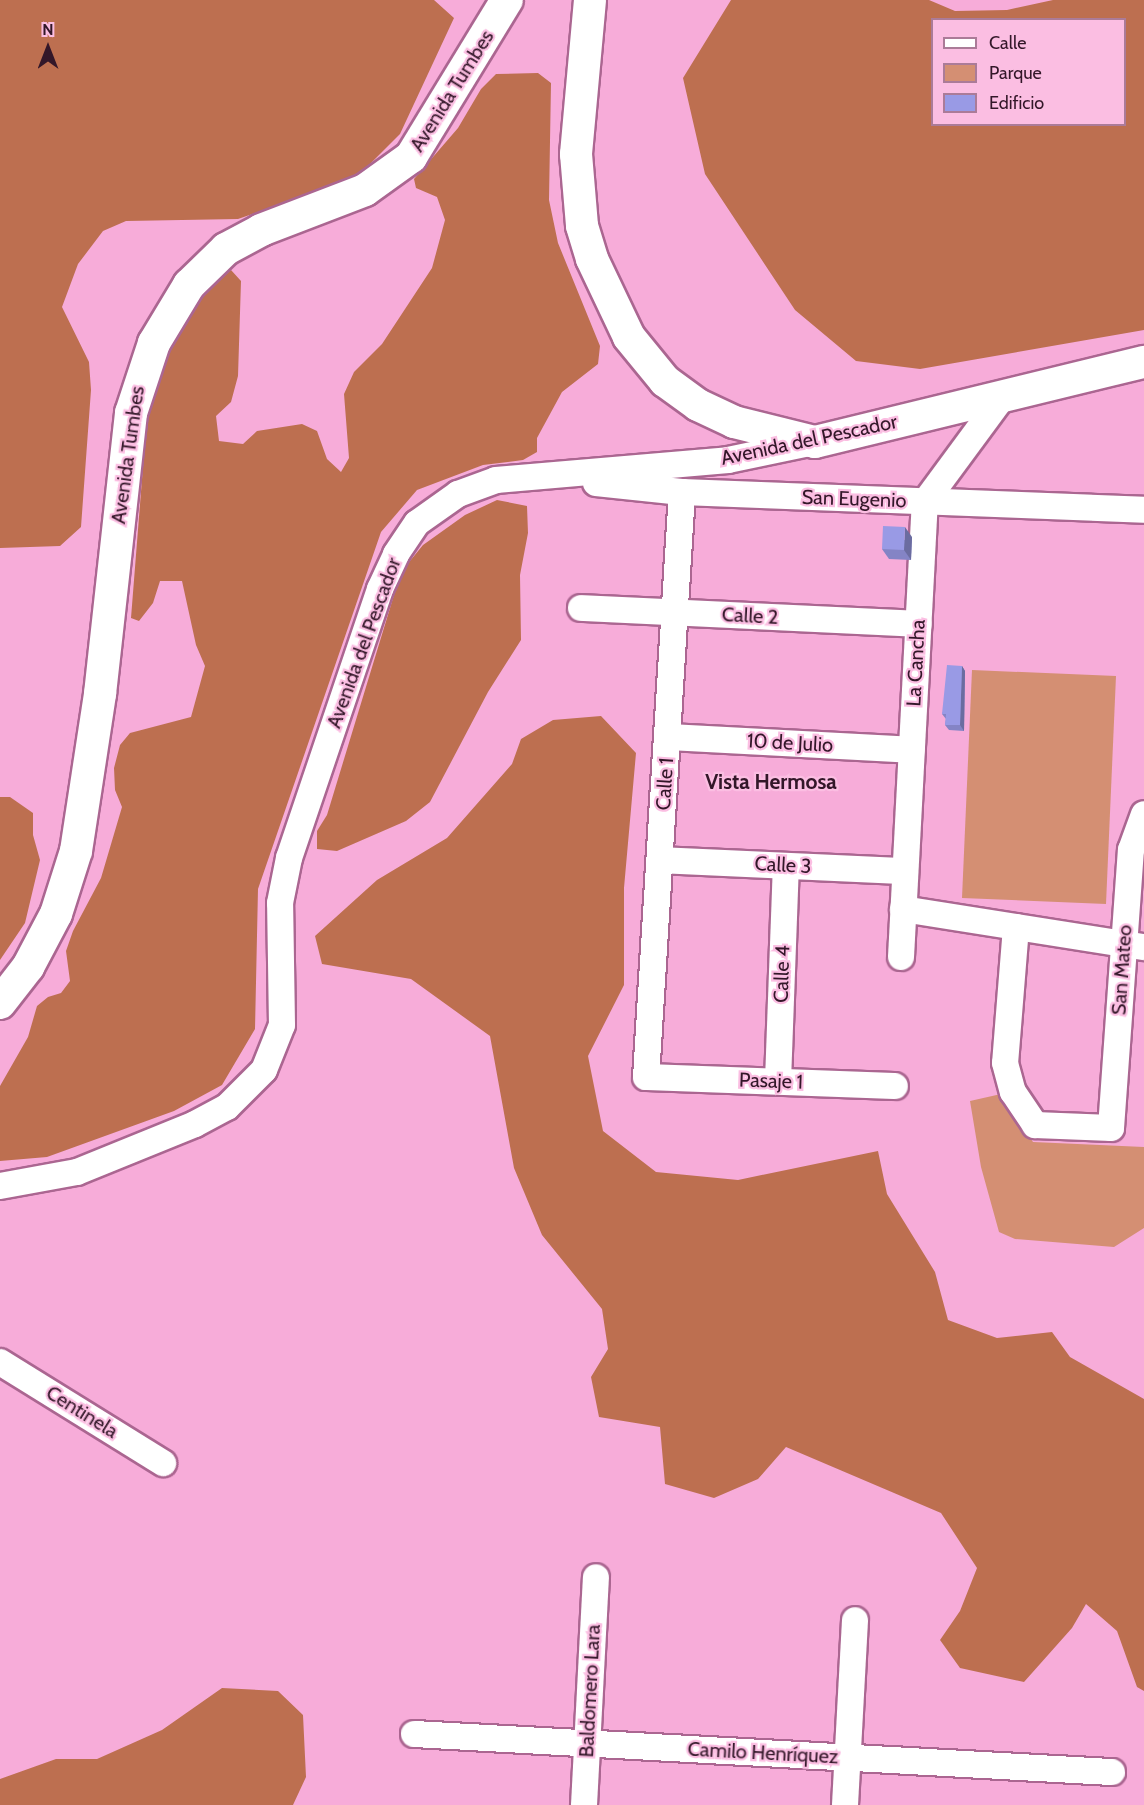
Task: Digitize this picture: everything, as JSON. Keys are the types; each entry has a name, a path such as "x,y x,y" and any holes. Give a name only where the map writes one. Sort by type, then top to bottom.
{"main road":[{"name":"Avenida Tumbes","path":"0,1004 28,967 64,893 83,815 131,412 154,343 189,285 226,249 261,230 371,187 411,157 507,0"},
{"path":"590,0 577,130 577,192 586,243 620,322 651,367 698,405 734,422 815,441"},
{"name":"Avenida del Pescador","path":"815,441 1144,362"},
{"name":"Avenida Tumbes","path":"0,986 47,930"}],"street":[{"path":"925,502 1004,395"},
{"name":"Avenida del Pescador","path":"0,1186 77,1172 195,1124 227,1107 259,1077 272,1056 282,1025 280,926 285,873 380,589 396,554 417,523 458,494 496,480 567,472 729,460 815,441"},
{"name":"San Eugenio","path":"567,472 613,487 682,492 1144,510"},
{"name":"Calle 1","path":"646,1077 682,492"},
{"name":"La Cancha","path":"901,957 925,502"},
{"name":"Calle 2","path":"581,608 919,624"},
{"name":"10 de Julio","path":"668,736 912,750"},
{"name":"San Mateo","path":"1016,927 1005,1064 1013,1092 1035,1125 1111,1128 1134,946 1132,842 1144,814"},
{"name":"Calle 3","path":"660,860 905,871"},
{"name":"Calle 4","path":"778,1082 786,866"},
{"path":"903,909 1134,946"},
{"name":"Pasaje 1","path":"646,1077 896,1086"},
{"name":"Centinela","path":"0,1362 163,1463"},
{"name":"Baldomero Lara","path":"584,1805 596,1577"},
{"path":"845,1805 855,1620"},
{"name":"Camilo Henríquez","path":"414,1734 1112,1772"}],"green space":[{"path":"972,670 1116,676 1106,904 962,898"},
{"path":"1001,1094 1033,1142 1144,1147 1144,1228 1114,1247 1015,1239 999,1232 981,1167 970,1101"}],"shaded area":[{"path":"0,0 434,0 454,18 400,134 356,178 238,219 126,221 103,231 78,264 62,307 89,362 91,390 81,527 60,546 0,548"},
{"path":"731,0 929,0 955,11 1007,10 1053,0 1144,0 1144,330 920,369 856,361 795,310 705,174 683,78"},
{"path":"538,73 551,83 549,200 558,243 600,346 598,364 562,392 537,438 537,452 523,460 483,465 417,490 381,532 258,889 255,1029 222,1085 174,1111 47,1157 0,1161 0,1086 28,1037 37,1006 48,997 61,993 70,981 66,951 73,931 101,878 122,807 115,790 114,768 120,745 130,733 191,717 205,666 196,645 182,581 160,581 153,603 139,621 131,618 147,416 160,363 212,282 231,270 241,281 238,376 231,402 216,416 219,441 243,444 257,431 302,424 317,431 327,459 341,472 349,458 344,394 354,372 382,344 432,268 445,220 437,197 416,188 414,179 458,128 481,89 496,74"},
{"path":"497,500 527,506 528,533 520,575 521,640 488,692 430,802 406,821 337,851 317,849 317,831 327,815 401,572 423,545 465,515"},
{"path":"601,716 636,753 624,888 624,985 588,1056 603,1131 656,1172 738,1180 878,1151 887,1194 935,1272 948,1320 997,1338 1052,1332 1070,1357 1144,1399 1144,1691 1137,1687 1117,1631 1086,1604 1072,1628 1024,1682 960,1668 940,1640 960,1611 977,1568 941,1513 786,1447 758,1479 714,1498 665,1484 660,1427 599,1417 591,1377 608,1349 602,1309 542,1235 514,1168 490,1036 411,979 322,964 315,936 377,880 447,838 512,764 521,739 553,720"},
{"path":"0,797 10,797 33,813 33,835 40,860 25,923 0,960"},
{"path":"222,1688 278,1691 303,1715 306,1777 293,1805 0,1805 0,1779 56,1759 97,1759 162,1730"}],"building":[{"path":"883,526 905,527 904,550 882,549"},
{"path":"947,665 962,666 960,725 945,725 946,714 942,714"}],"district":[{"name":"Vista Hermosa","path":"771,782"}]}
